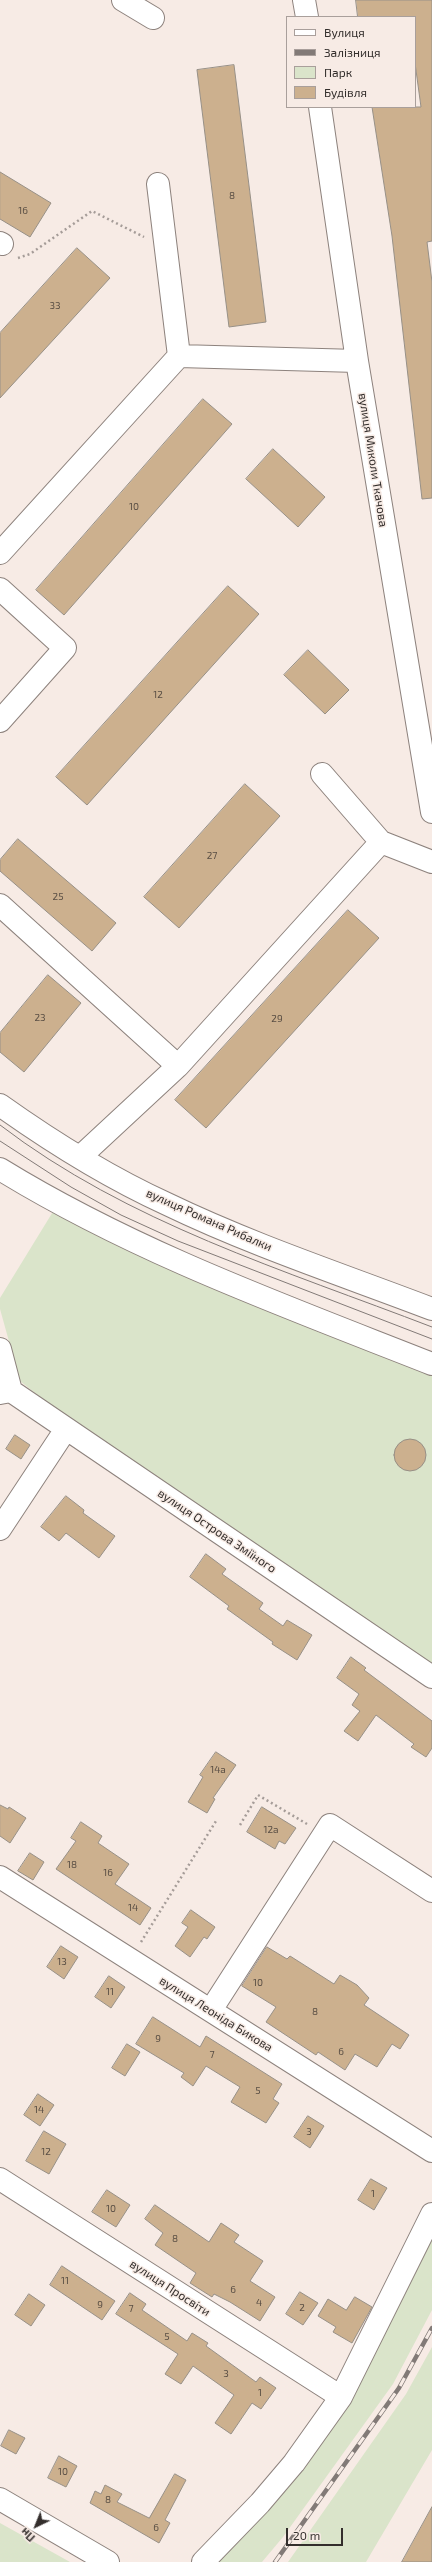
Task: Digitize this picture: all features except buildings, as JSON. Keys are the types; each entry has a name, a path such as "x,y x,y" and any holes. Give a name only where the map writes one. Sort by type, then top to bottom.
{"street":[{"path":"122,0 153,18"},
{"path":"304,0 307,16"},
{"name":"вулиця Миколи Ткачова","path":"320,108 357,361 432,812"},
{"path":"0,553 178,356 158,184"},
{"path":"178,356 357,361"},
{"path":"0,589 65,648 0,721"},
{"path":"322,774 381,842 432,862"},
{"path":"80,1157 178,1066 381,842"},
{"path":"0,905 178,1066"},
{"name":"вулиця Романа Рибалки","path":"0,1105 80,1157 166,1204 250,1240 432,1309"},
{"path":"0,1169 56,1204 126,1238 247,1291 432,1364"},
{"path":"0,1348 6,1392"},
{"name":"вулиця Острова Зміїного","path":"6,1392 66,1429 432,1677"},
{"path":"0,1529 66,1429"},
{"path":"211,2010 330,1825 432,1892"},
{"name":"вулиця Леоніда Бикова","path":"0,1877 432,2151"},
{"name":"вулиця Просвіти","path":"0,2179 341,2397"},
{"path":"203,2562 260,2503 294,2463 341,2397 432,2214"},
{"path":"0,2499 99,2560"}],"path":[{"path":"6,248 30,254 92,210 166,249"},
{"path":"240,1825 258,1794 324,1835"},
{"path":"130,1960 216,1821"}],"green space":[{"path":"54,1210 432,1372 432,1668 70,1421 20,1381 0,1309 0,1298"},
{"path":"432,2224 432,2310 393,2384 283,2537 262,2562 209,2562 264,2505"},
{"path":"432,2347 432,2450 366,2562 288,2562 406,2394"},
{"path":"0,2523 70,2562 0,2562"}],"tram line":[{"path":"0,1125 49,1159 101,1190 154,1217 264,1264 432,1327"},
{"path":"0,1141 71,1187 121,1215 178,1241 432,1339"}],"railway":[{"path":"275,2562 399,2388 432,2328"}]}
